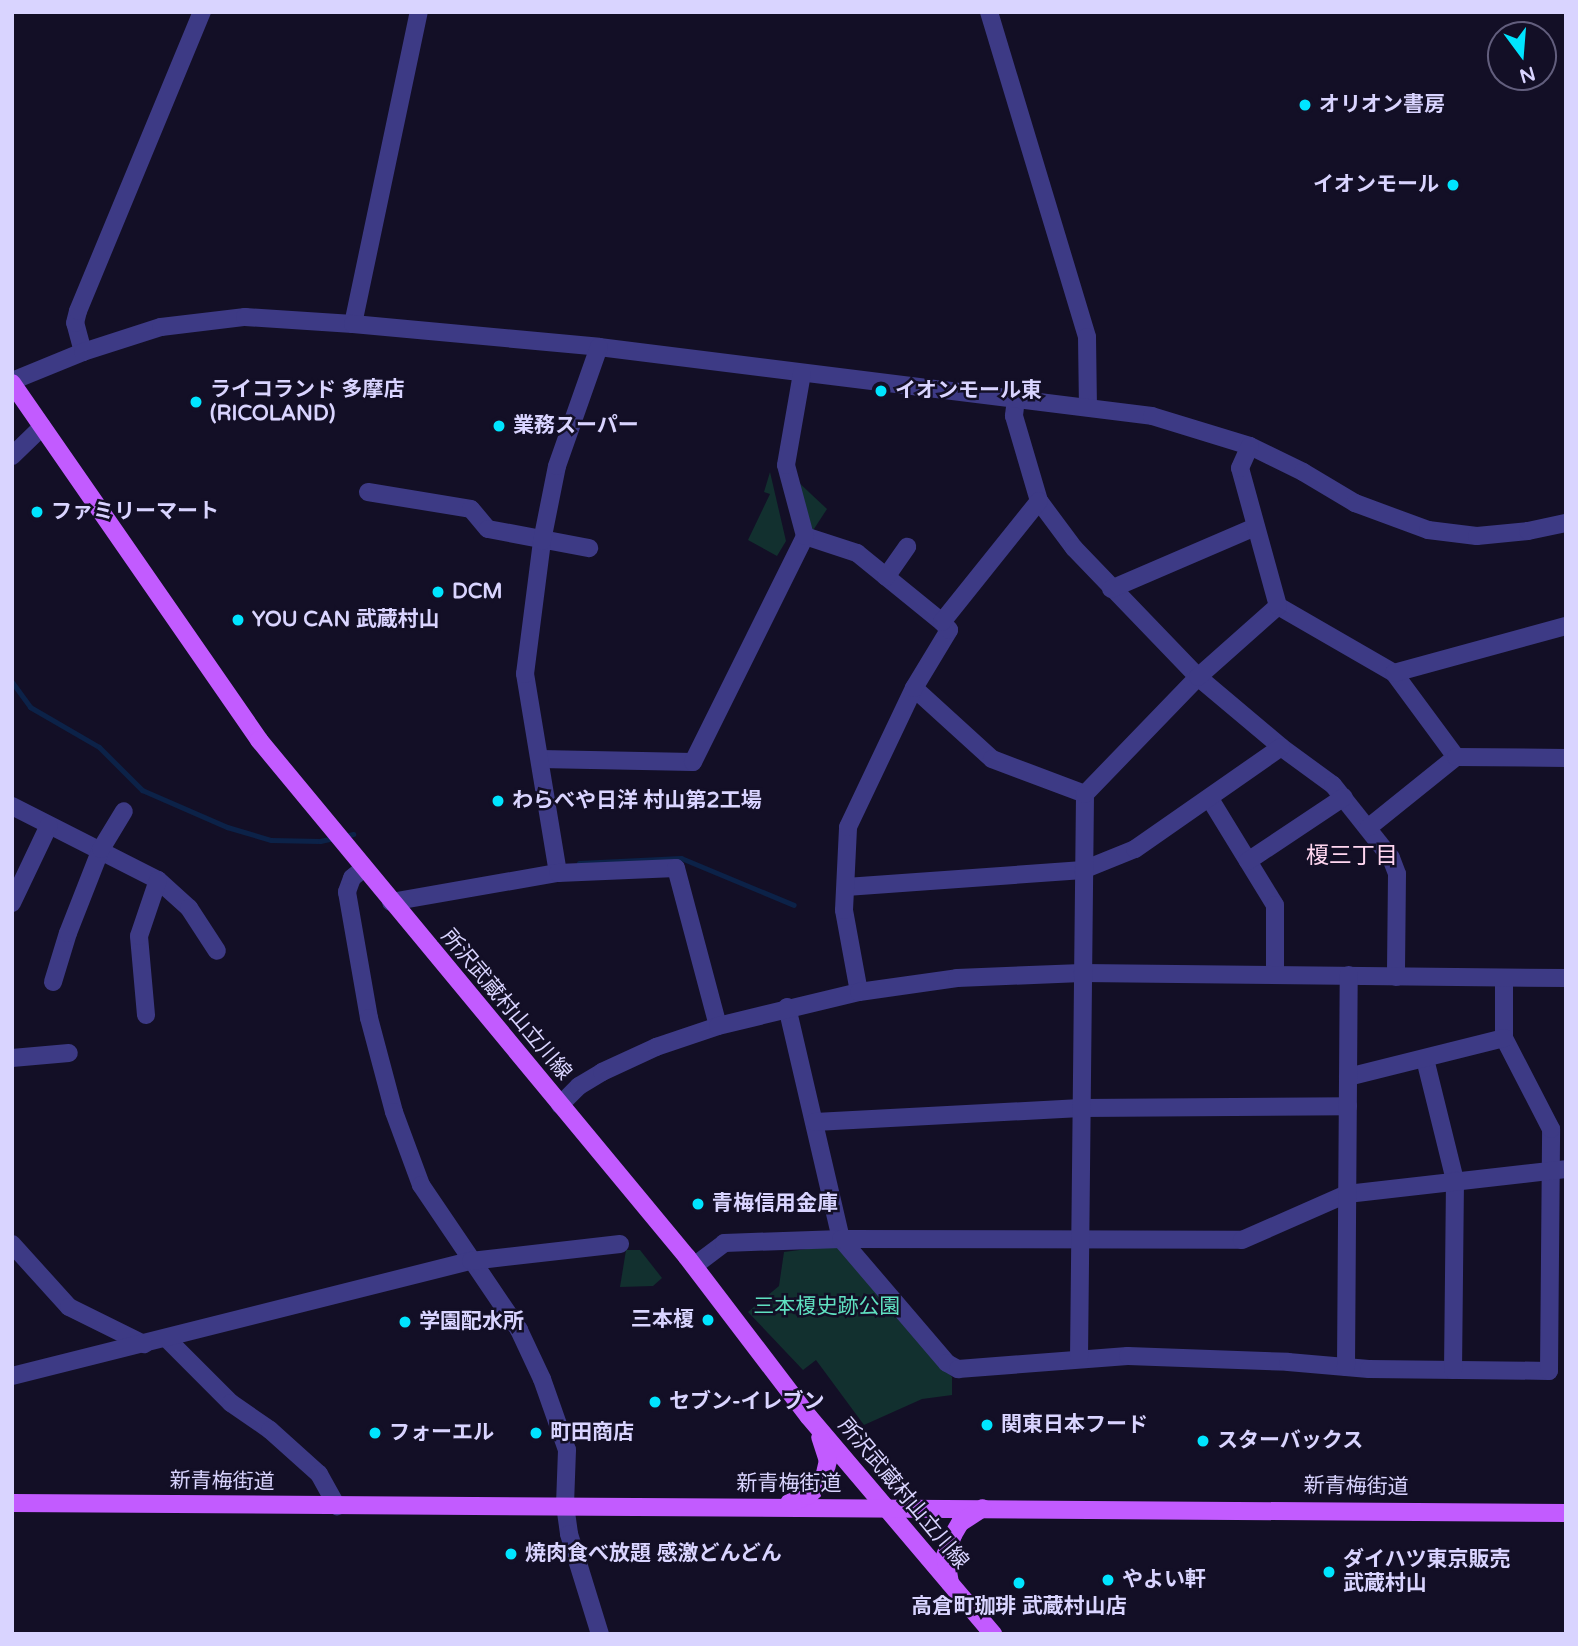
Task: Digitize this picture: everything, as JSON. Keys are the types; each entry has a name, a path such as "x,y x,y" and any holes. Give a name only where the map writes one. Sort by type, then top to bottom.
{"main road":[{"name":"所沢武蔵村山立川線","path":"12,382 259,740 337,838 694,1266 808,1417 993,1634"},
{"path":"776,1507 808,1496 823,1482 827,1471 825,1449 808,1417"},
{"name":"新青梅街道","path":"12,1503 1566,1513"},
{"path":"951,1586 945,1565 948,1548 960,1523 984,1508"}],"street":[{"path":"83,352 75,323 78,311 202,12"},
{"path":"354,324 419,12"},
{"path":"989,12 1087,337 1088,407"},
{"path":"12,382 83,352 161,327 245,317 354,324 599,347 1152,416 1250,446 1303,472 1355,503 1428,530 1476,536 1528,531 1566,523"},
{"path":"558,873 525,674 542,541 557,466 599,347"},
{"path":"540,759 692,762 805,536 786,465 802,373"},
{"path":"1016,399 1014,416 1040,501 1074,548 1198,677 1281,747 1333,785 1391,858 1397,874 1396,976"},
{"path":"12,456 43,427"},
{"path":"1250,446 1240,468 1278,606 1394,673 1456,757"},
{"path":"368,492 471,509 488,529 589,548"},
{"path":"942,622 1040,501"},
{"path":"1111,589 1255,527"},
{"path":"805,536 857,552 949,630 914,688 848,827 844,910 859,992"},
{"path":"886,577 906,547"},
{"path":"1079,1358 1085,794 1198,677 1278,606"},
{"path":"1394,673 1566,625"},
{"path":"914,688 992,759 1085,794"},
{"path":"846,887 1083,870 1135,849 1281,747"},
{"path":"1369,827 1456,757 1566,758"},
{"path":"1248,861 1344,797"},
{"path":"1210,799 1275,905 1275,975"},
{"path":"12,806 158,880 189,908 217,951"},
{"path":"53,982 68,933 101,849 124,811"},
{"path":"12,903 49,825"},
{"path":"391,902 558,873 676,868 718,1026"},
{"path":"363,869 352,878 347,892 369,1018 394,1112 421,1185 519,1330 542,1379 567,1450 565,1505 569,1534 600,1634"},
{"path":"146,1015 139,936 158,880"},
{"path":"560,1105 579,1086 603,1072 656,1047 718,1026 787,1007 859,992 957,978 1082,973 1566,978"},
{"path":"1346,1367 1349,975"},
{"path":"787,1007 841,1239 947,1363 958,1369 1128,1356 1346,1367 1549,1371 1558,1169 1551,1129 1504,1038 1504,978"},
{"path":"1348,1077 1504,1038"},
{"path":"12,1058 69,1053"},
{"path":"1425,1059 1455,1180 1453,1370"},
{"path":"815,1122 1081,1108 1348,1107"},
{"path":"694,1266 724,1243 841,1239 1242,1240 1348,1194 1558,1169"},
{"path":"12,1244 69,1307 144,1344"},
{"path":"12,1376 471,1261 620,1244"},
{"path":"166,1338 231,1403 270,1430 319,1474 337,1506"}],"green space":[{"path":"770,472 786,541 777,556 748,540 770,494 764,492"},
{"path":"795,479 827,509 812,532"},
{"name":"三本榎史跡公園","path":"838,1245 846,1249 952,1377 952,1395 922,1399 864,1425 816,1360 803,1370 748,1312 779,1286 784,1252"},
{"path":"626,1250 640,1250 662,1278 653,1286 620,1287"}],"waterway":[{"path":"12,682 30,707 99,747 142,790 227,827 271,840 320,841 353,834"},
{"path":"579,863 681,858 794,905"}],"place":[{"name":"オリオン書房","path":"1305,105"},
{"name":"イオンモール","path":"1453,185"},
{"name":"イオンモール東","path":"881,391"},
{"name":"ライコランド 多摩店 (RICOLAND)","path":"196,402"},
{"name":"業務スーパー","path":"499,426"},
{"name":"ファミリーマート","path":"37,512"},
{"name":"DCM","path":"438,592"},
{"name":"YOU CAN 武蔵村山","path":"238,620"},
{"name":"わらべや日洋 村山第2工場","path":"498,801"},
{"name":"青梅信用金庫","path":"698,1204"},
{"name":"三本榎","path":"708,1320"},
{"name":"学園配水所","path":"405,1322"},
{"name":"セブン-イレブン","path":"655,1402"},
{"name":"関東日本フード","path":"987,1425"},
{"name":"フォーエル","path":"375,1433"},
{"name":"町田商店","path":"536,1433"},
{"name":"スターバックス","path":"1203,1441"},
{"name":"焼肉食べ放題 感激どんどん","path":"511,1554"},
{"name":"ダイハツ東京販売 武蔵村山","path":"1329,1572"},
{"name":"やよい軒","path":"1108,1580"},
{"name":"高倉町珈琲 武蔵村山店","path":"1019,1583"}],"district":[{"name":"榎三丁目","path":"1352,856"}]}
